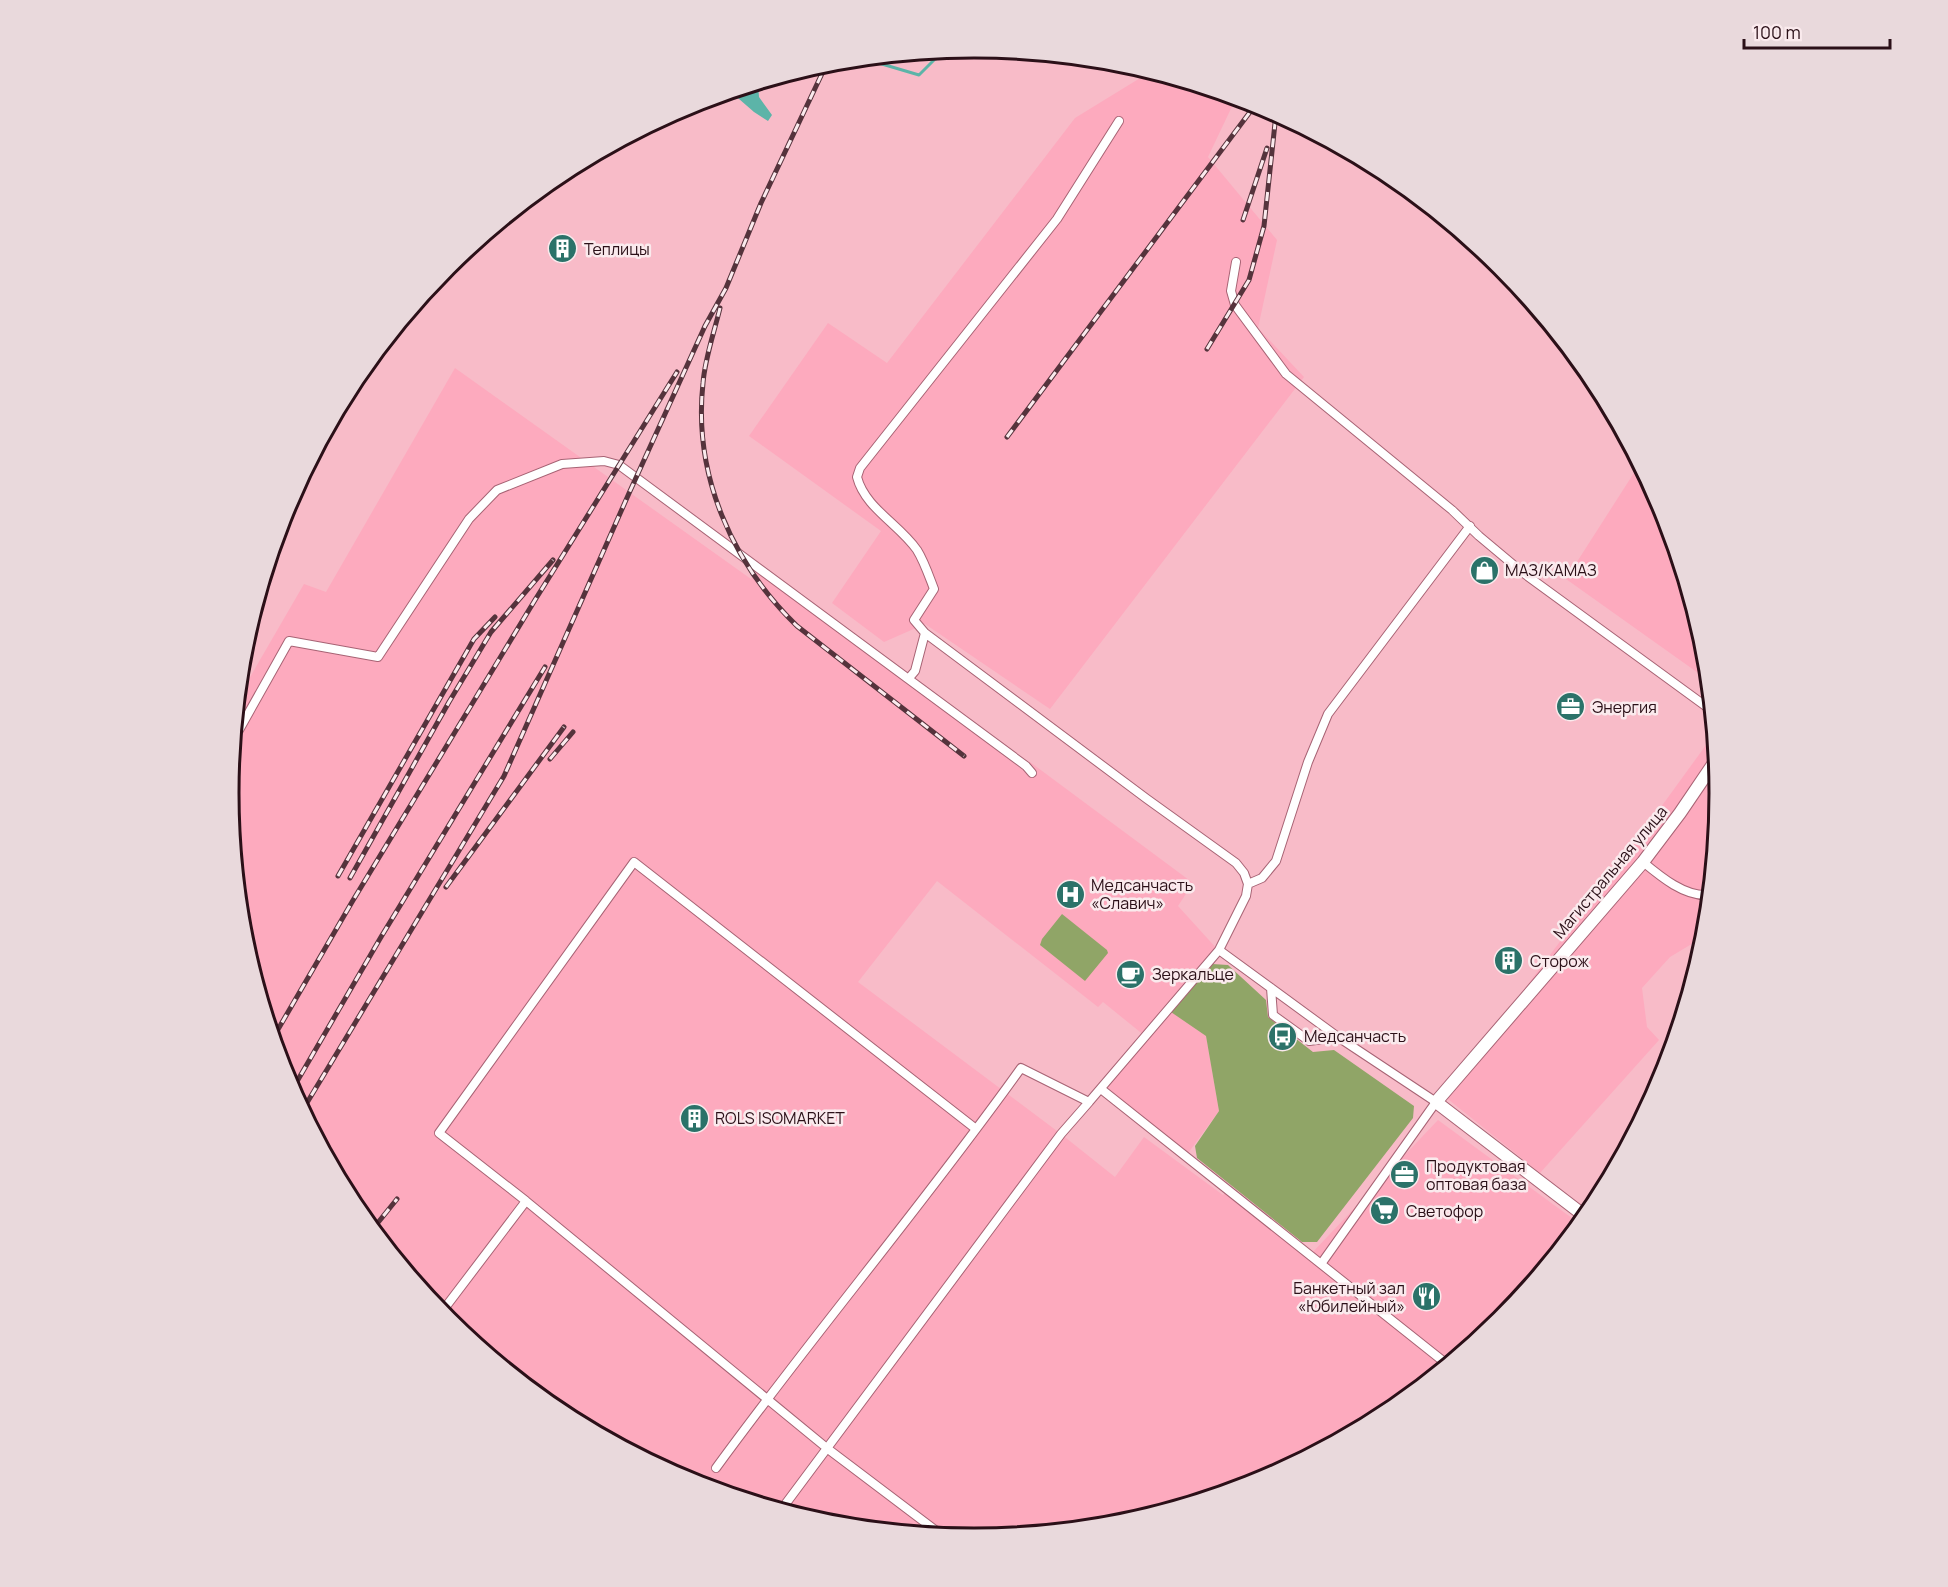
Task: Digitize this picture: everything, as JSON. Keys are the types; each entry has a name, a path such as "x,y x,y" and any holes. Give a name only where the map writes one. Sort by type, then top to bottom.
{"main road":[{"name":"Магистральная улица","path":"1436,1102 1643,862 1708,772"},
{"path":"1436,1102 1578,1211"}],"street":[{"path":"787,1504 1061,1134 1219,950 1246,896 1248,884 1244,873 1236,863 925,633 914,620 934,589 918,552 902,532 865,497 857,477 860,468 1057,219 1119,121"},
{"path":"1236,262 1231,291 1235,305 1286,374 1470,526 1522,572 1704,705"},
{"path":"243,723 289,641 378,657 469,519 497,490 562,464 604,461 619,465 909,678 1026,766 1032,773"},
{"path":"1248,884 1262,878 1276,861 1308,762 1328,714 1470,526"},
{"path":"909,678 915,671 925,633"},
{"path":"927,1527 439,1133 634,862 976,1129"},
{"path":"1643,862 1660,876 1688,892 1702,895"},
{"path":"1219,950 1338,1037 1436,1102 1321,1264"},
{"path":"1271,988 1273,1015 1309,1041 1338,1037"},
{"path":"716,1468 766,1399 1021,1068 1089,1102"},
{"path":"1101,1089 1442,1360"},
{"path":"447,1305 526,1201"}],"shaded area":[{"path":"1140,78 1232,106 1208,157 1277,240 1258,328 1304,377 1050,709 925,624 884,642 832,603 881,531 749,436 828,323 887,363 1075,118"},
{"path":"759,92 759,97 772,115 768,121 738,98"},
{"path":"455,368 751,579 757,570 1023,770 1030,762 1193,883 1178,906 1218,950 1168,1009 1206,1036 1219,1111 1186,1156 1101,1089 1145,1036 1103,1002 1098,1007 937,881 858,982 1115,1177 1144,1137 1223,1195 1227,1191 1441,1360 1382,1405 1342,1430 1255,1473 1164,1503 1117,1514 1022,1527 926,1527 878,1522 784,1503 693,1473 606,1430 566,1405 489,1346 454,1313 421,1278 363,1202 337,1161 295,1075 264,984 245,889 241,842 239,794 245,698 248,681 304,584 326,592"},
{"path":"1635,472 1670,557 1684,603 1699,674 1566,579"},
{"path":"1707,744 1709,794 1707,842 1703,889 1694,943 1670,957 1642,988 1647,1027 1659,1040 1540,1173 1444,1096"},
{"path":"1062,914 1107,950 1108,953 1085,981 1040,945 1042,939"},
{"path":"1212,964 1228,965 1266,1000 1268,1017 1313,1052 1334,1050 1414,1106 1413,1118 1317,1242 1302,1242 1197,1158 1195,1146 1219,1111 1206,1036 1168,1010"},
{"path":"1438,1120 1573,1219 1527,1278 1494,1313 1442,1360 1310,1255"}],"waterway":[{"path":"883,64 919,75 934,60"}],"railway":[{"path":"307,1102 504,776 630,491 705,326 726,288 761,203 821,75"},
{"path":"1007,437 1250,112"},
{"path":"1207,349 1249,280 1264,226 1275,123"},
{"path":"1243,220 1267,148"},
{"path":"720,308 704,374 702,417 704,451 711,484 736,546 753,574 797,626 964,756"},
{"path":"278,1030 352,902 535,600 677,372"},
{"path":"350,878 491,632 553,560"},
{"path":"338,876 474,639 495,617"},
{"path":"298,1081 381,937 545,667"},
{"path":"446,887 564,727"},
{"path":"550,759 573,732"},
{"path":"378,1223 397,1199"}],"place":[{"name":"Теплицы","path":"563,249"},
{"name":"МАЗ/КАМАЗ","path":"1484,570"},
{"name":"Энергия","path":"1571,707"},
{"name":"Медсанчасть «Славич»","path":"1070,894"},
{"name":"Сторож","path":"1509,961"},
{"name":"Зеркальце","path":"1131,974"},
{"name":"Медсанчасть","path":"1283,1036"},
{"name":"ROLS ISOMARKET","path":"694,1118"},
{"name":"Продуктовая оптовая база","path":"1405,1175"},
{"name":"Светофор","path":"1385,1211"},
{"name":"Банкетный зал «Юбилейный»","path":"1426,1297"}]}
